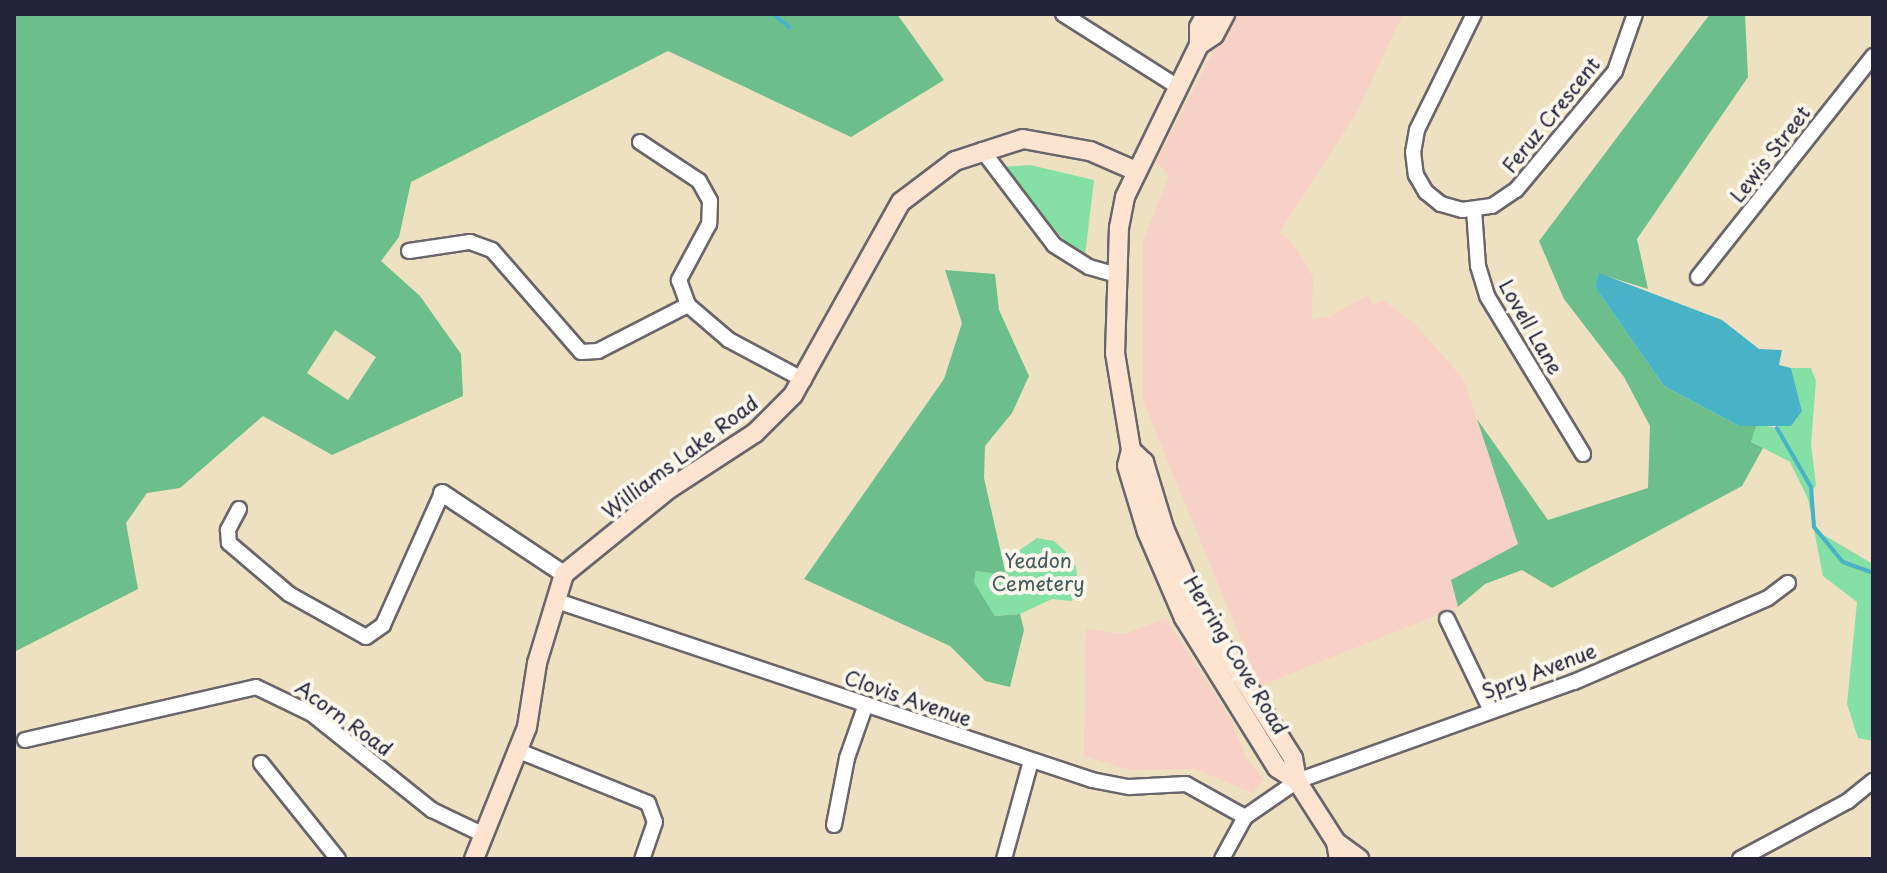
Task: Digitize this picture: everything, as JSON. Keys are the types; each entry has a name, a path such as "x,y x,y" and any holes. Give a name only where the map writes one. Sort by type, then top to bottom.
{"main road":[{"name":"Herring Cove Road","path":"1206,14 1199,45 1136,171 1119,227 1118,384 1131,450 1144,462 1164,528 1201,613 1293,758 1297,781 1338,850 1359,859"},
{"name":"Herring Cove Road","path":"1199,45 1214,35 1225,14"},
{"name":"Williams Lake Road","path":"564,574 669,489 755,433 804,380 901,202 941,168 982,150 1023,139 1055,142 1136,171"},
{"path":"474,859 519,751 537,663 564,574"}],"street":[{"path":"1063,14 1178,87"},
{"path":"1474,14 1417,130 1413,159 1418,181 1430,196 1451,208 1474,210"},
{"name":"Feruz Crescent","path":"1474,210 1513,193 1603,86 1622,57 1635,14"},
{"name":"Lewis Street","path":"1698,277 1873,56"},
{"path":"640,142 699,181 709,196 709,224 679,280 688,305 729,340 804,380"},
{"path":"982,150 1054,245 1089,267 1117,275"},
{"name":"Lovell Lane","path":"1474,210 1483,286 1583,454"},
{"path":"409,251 470,242 492,250 581,352 598,351 688,305"},
{"path":"239,509 229,528 229,543 289,594 366,637 380,629 442,493 564,574"},
{"name":"Spry Avenue","path":"1245,817 1297,781 1574,682 1768,598 1788,583"},
{"name":"Clovis Avenue","path":"557,601 1112,786 1186,784 1245,817"},
{"path":"1447,619 1491,711"},
{"name":"Acorn Road","path":"25,740 256,687 312,714 432,810 484,835"},
{"path":"834,825 847,758 866,704"},
{"path":"519,751 648,803 655,822 642,859"},
{"path":"1004,859 1031,761"},
{"path":"261,763 338,859"},
{"path":"1740,859 1848,801 1873,781"},
{"path":"1222,859 1245,817"}],"shaded area":[{"path":"1213,14 1403,14 1357,112 1279,233 1292,242 1313,277 1312,320 1329,317 1367,295 1373,305 1383,300 1417,326 1464,380 1518,545 1452,580 1458,607 1260,686 1143,401 1143,241 1169,176 1156,162 1228,22"},
{"path":"1166,618 1232,721 1246,758 1264,779 1253,793 1195,769 1130,770 1084,756 1086,629 1125,634"}],"green space":[{"path":"14,14 897,14 944,80 851,137 668,51 411,182 399,237 381,261 420,296 461,354 463,396 332,455 263,416 180,488 147,493 126,523 138,589 14,652","holes":["335,330 376,357 348,400 307,373"]},
{"path":"1710,14 1745,14 1748,77 1637,239 1648,289 1600,274 1595,287 1664,386 1739,426 1757,424 1751,442 1763,448 1742,486 1552,588 1522,570 1485,584 1458,607 1451,580 1518,544 1477,419 1548,520 1648,488 1650,426 1624,377 1564,299 1539,241"},
{"path":"1030,165 1094,180 1084,264 1002,167"},
{"path":"945,270 995,274 999,310 1029,376 1012,413 985,446 984,478 1006,575 976,571 974,582 995,616 1020,614 1024,630 1010,687 985,681 950,646 804,579 944,379 962,323"},
{"path":"1791,368 1811,368 1816,381 1811,444 1816,485 1811,493 1817,531 1873,564 1873,741 1858,738 1847,704 1857,602 1823,576 1808,499 1790,462 1751,442 1757,424 1777,428 1802,411"},
{"name":"Yeadon Cemetery","path":"1037,538 1054,541 1066,552 1076,567 1079,593 1071,601 1052,599 1020,614 995,616 974,582 976,571 1006,575 1010,557"}],"water":[{"path":"1599,273 1722,320 1759,349 1782,350 1779,365 1791,368 1802,411 1791,426 1739,426 1664,386 1595,287"}],"waterway":[{"path":"773,14 789,27"},
{"path":"1777,428 1811,487 1814,527 1843,562 1873,573"}]}
